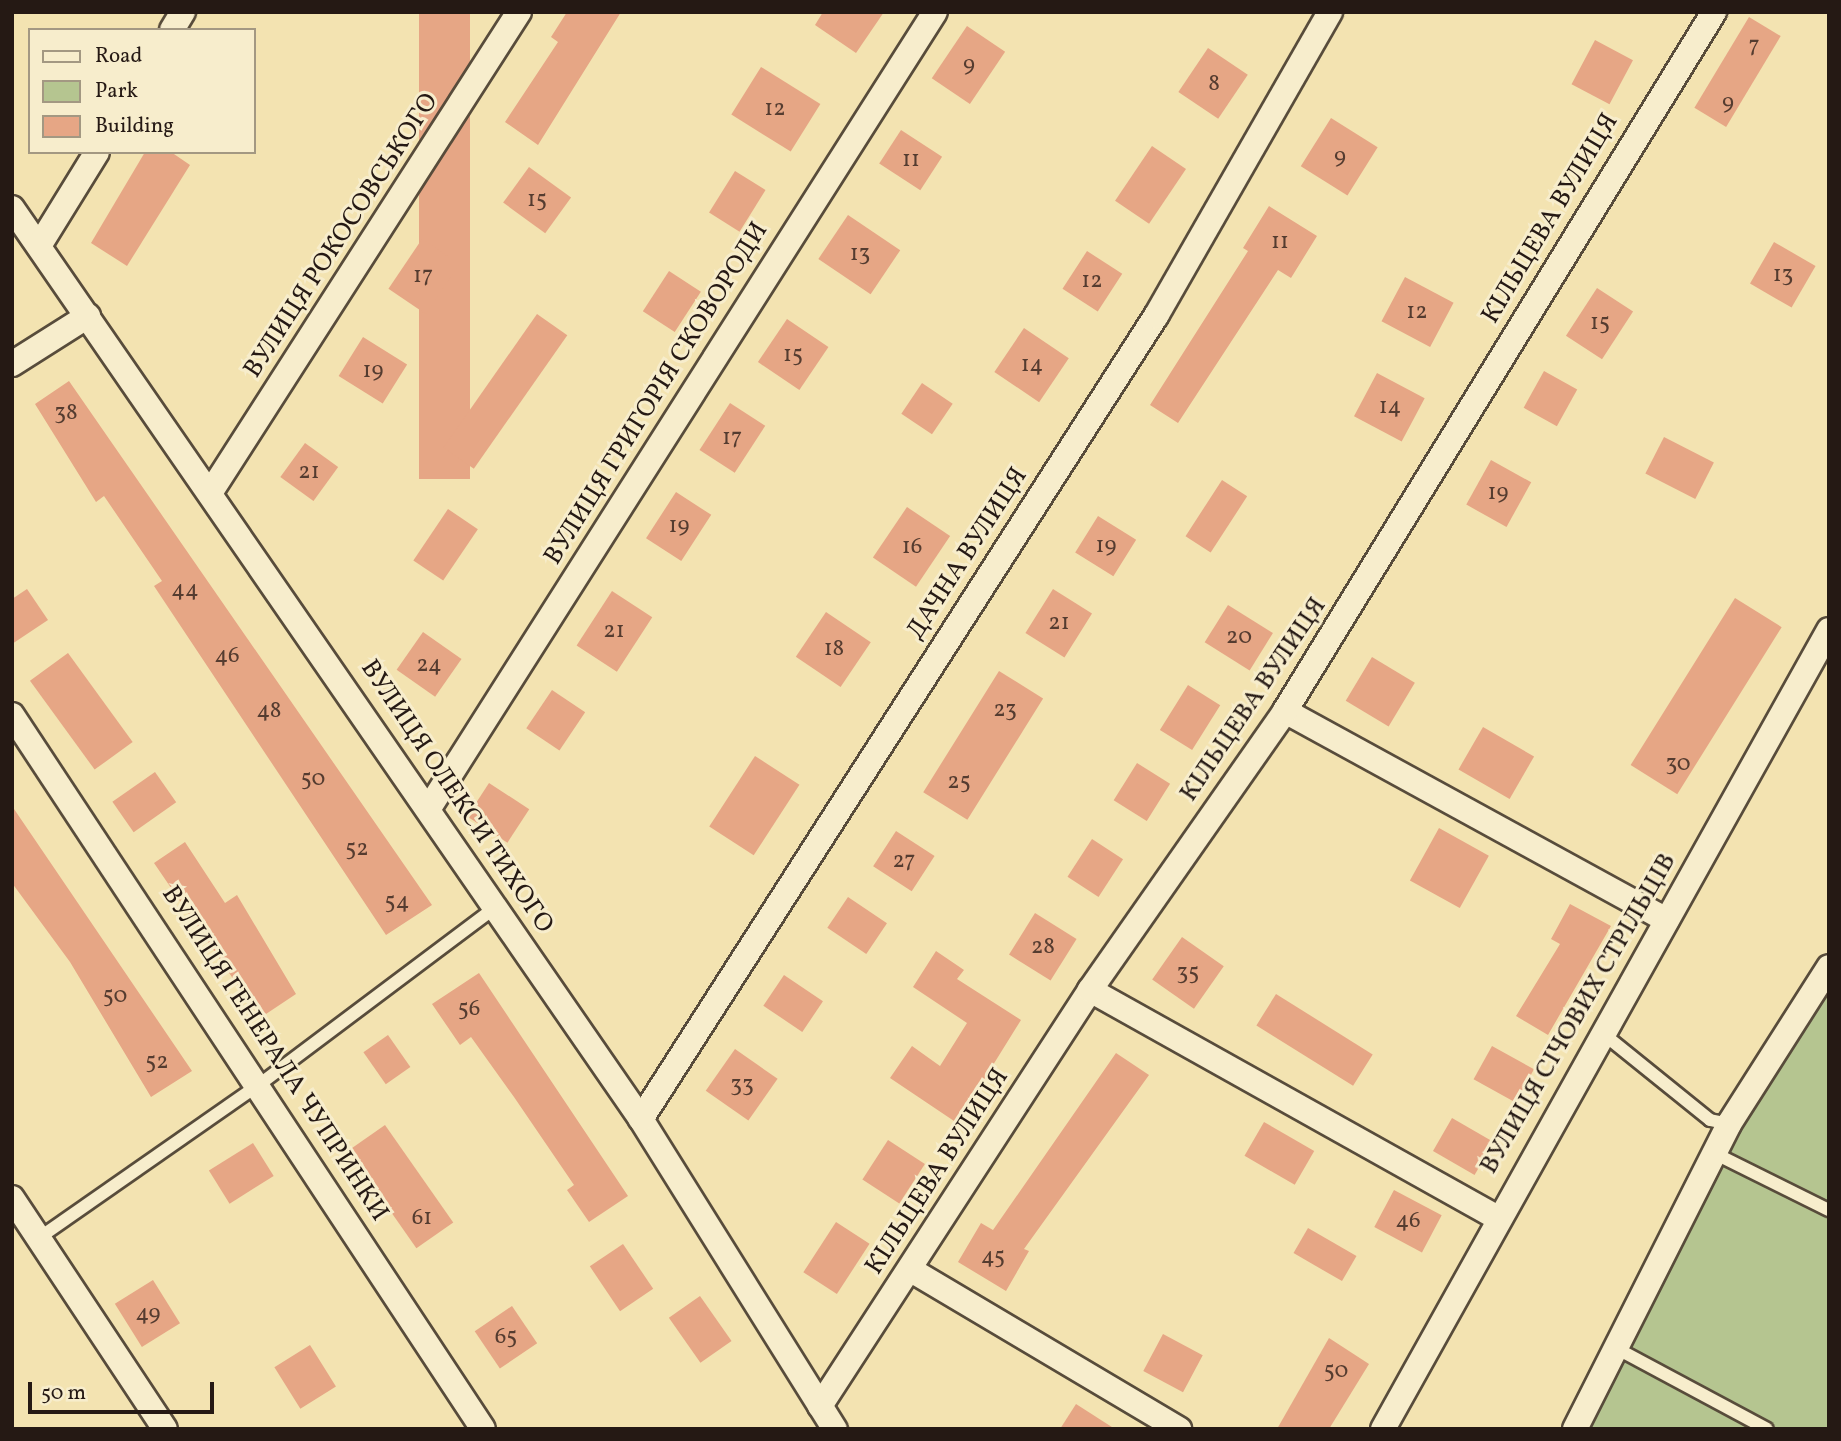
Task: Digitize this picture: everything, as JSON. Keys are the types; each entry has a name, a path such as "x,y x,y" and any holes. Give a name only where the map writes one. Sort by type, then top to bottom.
{"street":[{"path":"173,28 183,12"},
{"name":"ВУЛИЦЯ РОКОСОВСЬКОГО","path":"212,490 519,12"},
{"name":"ВУЛИЦЯ ГРИГОРІЯ СКОВОРОДИ","path":"429,808 935,12"},
{"name":"ДАЧНА ВУЛИЦЯ","path":"641,1119 1156,316 1330,12"},
{"name":"КІЛЬЦЕВА ВУЛИЦЯ","path":"820,1406 912,1270 1090,990 1286,711 1714,12"},
{"path":"39,246 96,154"},
{"name":"ВУЛИЦЯ ОЛЕКСИ ТИХОГО","path":"12,208 212,490 494,908 641,1119 835,1429"},
{"path":"12,364 88,316"},
{"name":"ВУЛИЦЯ СІЧОВИХ СТРІЛЬЦІВ","path":"1383,1429 1497,1217 1829,630"},
{"path":"1286,711 1667,920"},
{"name":"ВУЛИЦЯ ГЕНЕРАЛА ЧУПРИНКИ","path":"12,715 260,1084 483,1429"},
{"path":"1575,1429 1718,1154 1729,1124 1829,967"},
{"path":"1090,990 1497,1217"},
{"path":"12,1198 166,1429"},
{"path":"912,1270 1179,1429"}],"lane":[{"path":"39,1238 260,1084 494,908"},
{"path":"1601,1031 1710,1120 1729,1124"},
{"path":"1718,1154 1829,1210"},
{"path":"1616,1348 1767,1429"}],"green space":[{"path":"1829,970 1829,1429 1585,1429 1769,1071"}],"building":[{"path":"419,12 470,12 470,479 419,479"},
{"path":"567,12 621,12 538,145 505,122 558,42 551,37"},
{"path":"823,12 884,12 856,53 815,25"},
{"path":"1749,17 1781,36 1726,127 1694,108"},
{"path":"967,26 1005,52 970,104 932,78"},
{"path":"1595,40 1633,60 1609,104 1572,84"},
{"path":"1208,48 1248,75 1218,119 1178,92"},
{"path":"761,67 820,104 791,152 731,114"},
{"path":"1331,118 1378,147 1347,195 1301,166"},
{"path":"901,130 942,157 920,190 879,164"},
{"path":"1152,146 1186,169 1149,224 1115,201"},
{"path":"144,154 174,154 190,165 127,266 91,243"},
{"path":"529,167 571,198 545,233 503,203"},
{"path":"735,171 766,190 740,232 709,213"},
{"path":"1269,206 1317,236 1291,278 1278,270 1178,423 1150,405 1248,251 1243,248"},
{"path":"848,215 900,250 871,294 818,259"},
{"path":"422,239 459,264 426,314 388,289"},
{"path":"1774,242 1816,266 1792,308 1750,284"},
{"path":"1087,251 1122,274 1098,312 1062,289"},
{"path":"669,271 701,292 675,332 643,311"},
{"path":"1405,277 1454,303 1430,347 1382,321"},
{"path":"1597,288 1633,311 1602,359 1566,336"},
{"path":"537,314 567,335 474,469 444,448"},
{"path":"787,319 828,347 799,390 758,362"},
{"path":"1024,328 1069,358 1039,402 994,372"},
{"path":"363,337 407,365 383,404 339,376"},
{"path":"1544,371 1577,389 1557,426 1524,408"},
{"path":"1377,373 1425,398 1402,442 1354,416"},
{"path":"69,381 432,905 386,935 154,586 162,581 104,496 96,502 35,404"},
{"path":"922,383 953,404 932,434 901,414"},
{"path":"730,403 765,426 735,473 700,450"},
{"path":"1664,437 1714,462 1695,499 1645,474"},
{"path":"305,443 338,467 313,501 280,477"},
{"path":"1491,460 1531,482 1507,527 1466,505"},
{"path":"1222,480 1247,496 1211,553 1186,536"},
{"path":"676,492 711,515 681,561 646,538"},
{"path":"907,507 950,536 916,587 873,558"},
{"path":"448,509 478,529 443,581 413,560"},
{"path":"1098,516 1136,540 1113,576 1075,552"},
{"path":"27,589 48,620 12,644 12,599"},
{"path":"1053,589 1092,613 1064,657 1025,633"},
{"path":"612,591 652,617 617,672 577,646"},
{"path":"1735,598 1782,627 1677,794 1631,765"},
{"path":"1228,605 1273,633 1250,670 1205,642"},
{"path":"826,612 871,642 841,687 796,657"},
{"path":"423,632 462,659 435,697 397,670"},
{"path":"68,653 133,742 95,770 30,681"},
{"path":"1372,657 1415,683 1389,726 1346,701"},
{"path":"999,671 1043,699 967,820 923,792"},
{"path":"1188,685 1220,705 1192,750 1160,730"},
{"path":"552,690 585,712 559,751 526,728"},
{"path":"1483,727 1534,756 1510,799 1458,769"},
{"path":"755,756 799,785 754,855 709,826"},
{"path":"1137,763 1170,784 1147,821 1114,800"},
{"path":"155,772 176,802 134,832 112,802"},
{"path":"489,783 529,809 507,843 467,817"},
{"path":"12,806 192,1071 151,1097 70,962 12,883"},
{"path":"1439,828 1489,856 1460,908 1410,880"},
{"path":"896,831 935,856 912,891 873,866"},
{"path":"1092,839 1123,859 1099,897 1067,877"},
{"path":"185,842 225,903 237,895 296,994 260,1018 154,863"},
{"path":"848,897 887,923 866,954 827,928"},
{"path":"1570,904 1611,926 1548,1035 1516,1016 1560,944 1551,939"},
{"path":"1035,913 1077,939 1051,981 1009,955"},
{"path":"1182,937 1224,966 1194,1009 1152,980"},
{"path":"936,951 964,970 957,979 1021,1020 957,1123 890,1078 912,1046 940,1066 967,1023 913,987"},
{"path":"479,973 628,1196 589,1222 567,1190 574,1185 471,1037 460,1045 432,1004"},
{"path":"784,975 823,1001 802,1032 763,1006"},
{"path":"1276,994 1373,1054 1353,1086 1256,1025"},
{"path":"388,1035 410,1067 386,1084 363,1052"},
{"path":"1492,1046 1534,1069 1516,1103 1474,1079"},
{"path":"735,1049 778,1079 748,1121 706,1091"},
{"path":"1116,1053 1149,1075 1024,1249 1029,1251 1006,1291 958,1262 981,1223 993,1230"},
{"path":"1452,1118 1494,1142 1475,1175 1433,1151"},
{"path":"1264,1122 1314,1151 1295,1185 1244,1156"},
{"path":"385,1125 453,1222 416,1248 348,1151"},
{"path":"888,1140 925,1164 899,1203 862,1179"},
{"path":"253,1143 274,1176 230,1204 209,1171"},
{"path":"1394,1190 1442,1215 1422,1252 1374,1227"},
{"path":"836,1222 870,1244 837,1294 803,1272"},
{"path":"1308,1228 1356,1256 1342,1281 1294,1253"},
{"path":"623,1244 653,1289 620,1311 590,1266"},
{"path":"153,1280 180,1323 142,1347 115,1304"},
{"path":"700,1296 732,1341 700,1363 669,1318"},
{"path":"512,1306 537,1343 500,1368 475,1331"},
{"path":"1163,1334 1203,1355 1183,1392 1143,1371"},
{"path":"1329,1338 1369,1364 1329,1429 1277,1429"},
{"path":"310,1345 336,1387 300,1409 274,1367"},
{"path":"1076,1404 1115,1429 1060,1429"}]}
